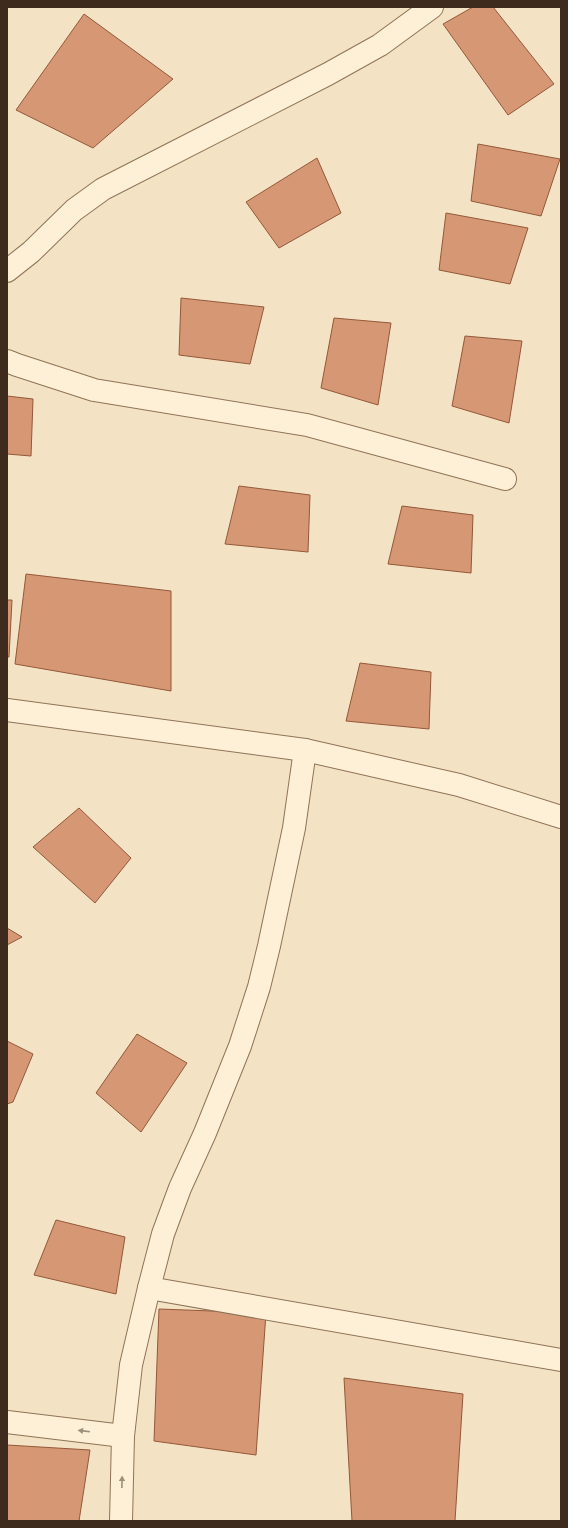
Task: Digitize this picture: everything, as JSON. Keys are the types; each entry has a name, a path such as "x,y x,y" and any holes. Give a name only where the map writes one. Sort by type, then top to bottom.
{"street":[{"path":"7,271 31,252 74,210 103,189 328,74 380,45 432,7"},
{"path":"7,361 94,390 307,425 506,479"},
{"path":"7,710 305,750 459,786 561,817"},
{"path":"121,1521 123,1436 131,1365 149,1288 163,1234 180,1188 205,1133 240,1046 259,987 294,828 305,750"},
{"path":"149,1288 561,1360"},
{"path":"7,1422 123,1436"}],"building":[{"path":"473,7 493,7 554,84 508,115 443,24"},
{"path":"84,14 173,79 93,148 16,110"},
{"path":"478,144 560,159 541,216 471,201"},
{"path":"317,158 341,213 279,248 246,202"},
{"path":"446,213 528,228 510,284 439,270"},
{"path":"181,298 264,307 250,364 179,355"},
{"path":"334,318 391,323 378,405 321,388"},
{"path":"465,336 522,341 509,423 452,406"},
{"path":"7,396 33,399 31,456 7,454"},
{"path":"239,486 310,495 308,552 225,544"},
{"path":"402,506 473,515 471,573 388,564"},
{"path":"26,574 171,591 171,691 15,664"},
{"path":"7,600 12,600 9,657 7,657"},
{"path":"360,663 431,672 429,729 346,721"},
{"path":"79,808 131,858 95,903 33,847"},
{"path":"7,928 22,937 7,945"},
{"path":"137,1034 187,1063 141,1132 96,1093"},
{"path":"7,1041 33,1054 13,1102 7,1104"},
{"path":"56,1220 125,1237 116,1294 34,1275"},
{"path":"159,1309 266,1313 256,1455 154,1441"},
{"path":"344,1378 463,1394 455,1521 352,1521"},
{"path":"7,1445 90,1450 79,1521 7,1521"}]}
